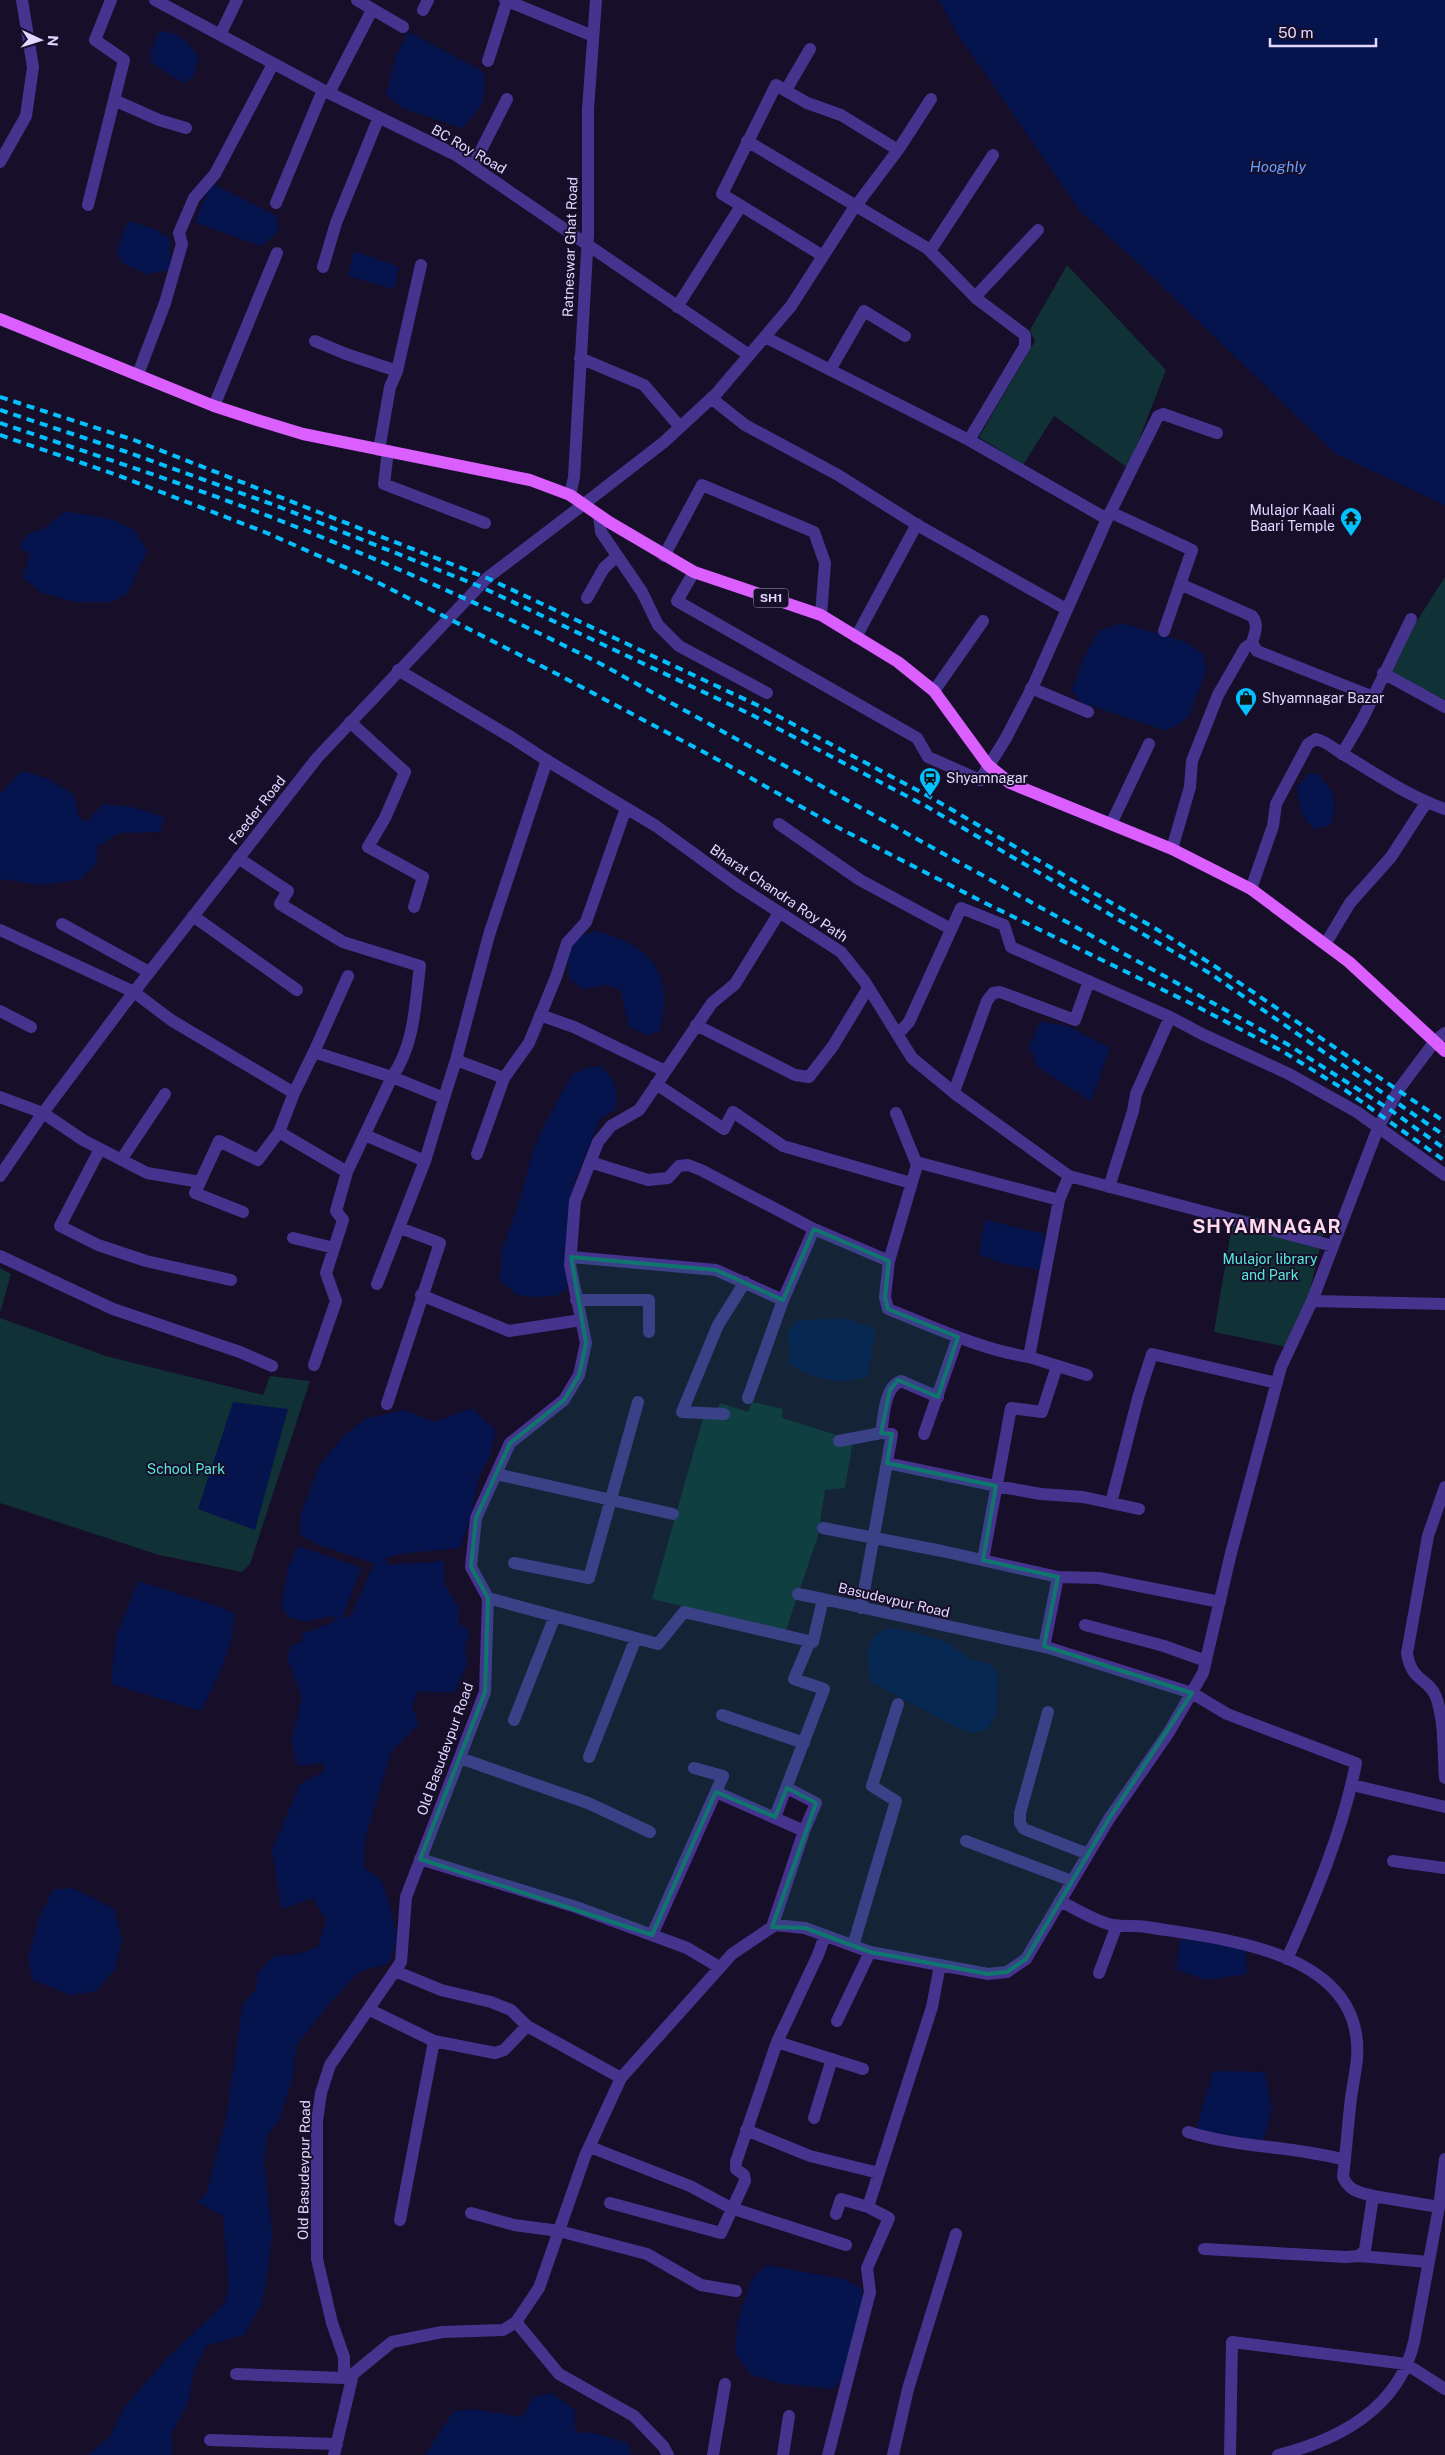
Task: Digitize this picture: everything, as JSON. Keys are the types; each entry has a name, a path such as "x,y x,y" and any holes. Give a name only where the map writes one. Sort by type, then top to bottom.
{"main road":[{"name":"SH1","path":"0,319 214,406 303,434 530,480 570,495 664,556 694,572 821,615 898,662 934,692 988,766 1017,786 1172,849 1251,889 1326,943 1440,1037 1445,1051"}],"street":[{"path":"0,161 26,116 32,67 22,0"},
{"path":"88,205 124,60 95,40 111,0"},
{"name":"BC Roy Road","path":"155,0 273,64 456,155 749,355"},
{"path":"220,35 236,0"},
{"path":"357,0 403,28"},
{"path":"488,61 506,0 593,36"},
{"name":"Ratneswar Ghat Road","path":"570,495 574,477 587,245 588,109 596,0"},
{"path":"276,203 326,91 372,10"},
{"path":"786,90 810,49"},
{"path":"138,374 165,303 182,244 179,233 194,198 215,174 273,64"},
{"path":"823,256 722,194 776,85 807,103 841,115 898,150"},
{"path":"473,166 507,99"},
{"name":"Feeder Road","path":"0,1176 43,1113 149,972 317,758 398,670 487,578 584,504 680,426 711,398 792,306 856,206 898,150 931,99"},
{"path":"114,100 159,120 186,128"},
{"path":"323,267 336,223 379,117"},
{"path":"747,142 930,251 975,297 1025,335 1025,346 969,440"},
{"path":"930,251 993,154"},
{"path":"677,306 741,206"},
{"path":"975,297 1038,230"},
{"path":"214,406 277,253"},
{"path":"420,264 398,371 390,387 384,450 384,484 485,523"},
{"path":"830,370 864,311 905,336"},
{"path":"765,337 969,440 1108,516 1192,550 1164,631"},
{"path":"315,341 346,354 398,371"},
{"path":"580,358 644,385 680,426"},
{"path":"711,398 745,425 838,475 917,524 1066,609"},
{"path":"694,572 677,601 917,738 928,757 980,780 1006,738 1031,688 1108,516 1160,414 1217,432"},
{"path":"664,556 702,485 814,532 821,546 825,563 821,615"},
{"path":"599,514 601,532 642,592 658,625 680,646 767,693"},
{"path":"856,637 917,524"},
{"path":"587,598 604,568 617,556"},
{"path":"1172,849 1190,787 1192,761 1218,694 1245,648 1252,643 1257,628 1256,621 1252,616 1180,584"},
{"path":"1342,754 1362,720 1371,696 1411,619"},
{"path":"934,692 983,622"},
{"path":"1252,643 1257,651 1371,696"},
{"name":"Bharat Chandra Roy Path","path":"398,670 504,732 546,760 656,826 737,886 841,952 866,982 912,1058 954,1092 1069,1176 1332,1246"},
{"path":"1383,673 1445,707"},
{"path":"1031,688 1088,712"},
{"path":"350,722 405,772 385,818 368,847 423,877 414,907"},
{"path":"1251,889 1273,826 1276,804 1308,744 1316,739 1325,741 1342,754 1426,803 1445,809"},
{"path":"1111,824 1149,744"},
{"path":"377,1284 424,1161 456,1060 489,935 546,760"},
{"path":"1326,943 1350,903 1391,857 1426,803"},
{"path":"477,1154 504,1078 529,1043 556,977 567,943 586,922 626,808"},
{"path":"779,824 860,880 952,929"},
{"path":"238,858 288,891 280,904 343,942 420,966 410,1038 402,1063 392,1077 347,1172 336,1211 343,1220 326,1273 336,1301 314,1366"},
{"path":"898,1034 909,1022 961,908 1004,925 1011,947 1170,1017 1202,1034 1289,1074 1357,1112 1445,1175"},
{"path":"779,912 735,984 712,1003 639,1110 611,1126 598,1142 575,1201 571,1257 576,1300 586,1343 579,1374 564,1400 510,1443 476,1518 471,1567 488,1598 658,1644 684,1612 810,1641"},
{"path":"193,916 297,990"},
{"path":"62,924 149,972"},
{"path":"0,930 134,992 171,1020 294,1093"},
{"path":"243,1212 195,1193 219,1141 258,1160 279,1132 294,1093 348,976"},
{"path":"954,1092 987,1001 993,993 1000,992 1075,1020 1089,981"},
{"path":"696,1024 794,1075 809,1077 832,1046 868,988"},
{"path":"0,1012 31,1027"},
{"path":"540,1015 574,1026 665,1071"},
{"path":"1108,1187 1133,1111 1136,1094 1170,1017"},
{"path":"236,2374 349,2376 392,2342 442,2332 503,2330 516,2322 539,2288 590,2146 621,2078 732,1954 775,1925 805,1928 870,1952 988,1974 1007,1972 1026,1959 1088,1854 1192,1693 1202,1674 1281,1367 1312,1301 1378,1128 1399,1089 1440,1037"},
{"path":"314,1052 392,1077 444,1098"},
{"path":"456,1060 504,1078"},
{"path":"656,1084 724,1129 733,1112 783,1146 912,1183"},
{"path":"121,1160 165,1094"},
{"path":"0,1097 43,1113 100,1149 147,1173 200,1182"},
{"path":"896,1113 917,1165 889,1261 885,1297 888,1309 1000,1352 1029,1357 1087,1375"},
{"path":"279,1132 347,1172"},
{"path":"365,1135 424,1161"},
{"path":"100,1149 60,1226 98,1245 146,1261 231,1280"},
{"path":"590,1162 648,1180 668,1178 679,1166 688,1165 814,1229 889,1261"},
{"path":"917,1165 924,1164 1059,1200"},
{"path":"1029,1357 1059,1200 1069,1176"},
{"path":"386,1404 440,1243 400,1228"},
{"path":"748,1398 783,1300 814,1229"},
{"path":"293,1238 334,1248"},
{"path":"0,1256 113,1309 240,1352 272,1366"},
{"path":"571,1257 716,1270 783,1300"},
{"path":"724,1414 682,1412 718,1325 745,1282"},
{"path":"421,1295 509,1331 580,1320"},
{"path":"576,1300 649,1300 649,1332"},
{"path":"1312,1301 1445,1304"},
{"path":"924,1434 958,1337"},
{"path":"1111,1503 1138,1398 1152,1354 1277,1383"},
{"path":"983,1560 1011,1408 1042,1412 1057,1366"},
{"path":"881,1432 890,1390 895,1384 901,1382 938,1397"},
{"path":"514,1563 589,1578 638,1402"},
{"path":"839,1441 881,1432 892,1434 875,1538 861,1608"},
{"path":"887,1463 996,1486 1041,1494 1083,1497 1139,1509"},
{"path":"496,1474 611,1498 673,1514"},
{"path":"1445,1487 1428,1536 1407,1653 1409,1666 1414,1674 1435,1695 1439,1712 1445,1778"},
{"path":"824,1528 1058,1577 1099,1578 1220,1602"},
{"path":"1044,1647 1058,1577"},
{"path":"798,1594 823,1599"},
{"name":"Old Basudevpur Road","path":"336,2450 349,2376 332,2324 317,2260 317,2121 321,2094 330,2065 402,1962 406,1897 485,1692 488,1598"},
{"name":"Basudevpur Road","path":"804,1743 824,1689 794,1679 810,1641 813,1642 823,1599 1044,1647 1192,1693 1227,1714 1356,1763 1352,1785"},
{"path":"514,1720 555,1616"},
{"path":"1085,1625 1164,1646 1206,1661"},
{"path":"590,1757 636,1638"},
{"path":"853,1946 896,1801 872,1786 898,1704"},
{"path":"1048,1712 1020,1813 1020,1823 1024,1830 1088,1854"},
{"path":"722,1715 804,1743 775,1817"},
{"path":"460,1758 588,1803 650,1832"},
{"path":"652,1935 723,1776 694,1768"},
{"path":"1287,1959 1326,1863 1352,1785 1445,1807"},
{"path":"772,1927 804,1831 816,1803 786,1788"},
{"path":"716,1792 804,1831"},
{"path":"966,1840 1072,1881"},
{"path":"420,1859 576,1907 698,1953 719,1967"},
{"path":"1393,1860 1445,1868"},
{"path":"1060,1901 1111,1925 1143,1927 1241,1944 1298,1963 1323,1977 1338,1992 1349,2010 1356,2034 1358,2058 1351,2098 1343,2177 1346,2185 1354,2191 1373,2196 1441,2199"},
{"path":"1100,1973 1117,1925"},
{"path":"610,2203 721,2233 731,2208 745,2182 744,2175 736,2170 736,2162 746,2130 777,2042 818,1955 824,1935"},
{"path":"837,2021 870,1952"},
{"path":"868,2207 932,2007 940,1965"},
{"path":"395,1972 441,1990 492,2002 511,2010 527,2026 621,2078"},
{"path":"370,2010 434,2041 495,2054 504,2050 527,2026"},
{"path":"400,2220 434,2041"},
{"path":"777,2042 863,2069"},
{"path":"814,2118 832,2059"},
{"path":"746,2130 810,2156 879,2173"},
{"path":"1188,2132 1229,2142 1316,2152 1345,2160"},
{"path":"590,2146 690,2186 731,2208 846,2245"},
{"path":"1278,2455 1306,2448 1340,2434 1370,2413 1395,2388 1410,2358 1414,2342 1441,2199 1445,2159"},
{"path":"1359,2256 1366,2250 1373,2196"},
{"path":"828,2455 870,2292 867,2268 889,2218 868,2207 841,2199 836,2214"},
{"path":"471,2213 514,2225 559,2231 646,2254 701,2285 736,2291"},
{"path":"893,2455 908,2389 956,2234"},
{"path":"1204,2249 1346,2257 1359,2256 1429,2262"},
{"path":"516,2322 559,2374 634,2416 663,2446 668,2455"},
{"path":"1230,2455 1232,2342 1406,2364 1445,2389"},
{"path":"713,2455 725,2384"},
{"path":"783,2455 788,2416"},
{"path":"210,2440 336,2450"}],"highlighted area":[{"path":"814,1229 889,1261 885,1297 888,1309 958,1337 938,1397 898,1380 890,1390 881,1433 892,1434 887,1463 996,1486 983,1560 1058,1577 1044,1646 1192,1693 1109,1819 1026,1959 1007,1972 988,1974 870,1952 805,1928 772,1927 816,1803 787,1788 775,1817 716,1792 652,1935 420,1859 485,1692 488,1598 471,1567 476,1518 510,1443 564,1400 579,1375 586,1343 571,1257 716,1270 783,1300"}],"green space":[{"path":"1067,265 1166,370 1128,468 1054,416 1023,465 979,437 1035,341 1030,330"},
{"path":"1445,577 1445,700 1391,671 1415,624"},
{"name":"Mulajor library and Park","path":"1234,1213 1324,1231 1296,1349 1214,1332"},
{"path":"0,1268 11,1274 0,1313"},
{"name":"School Park","path":"0,1318 106,1356 263,1395 270,1376 310,1381 250,1564 242,1572 159,1555 0,1503"},
{"path":"752,1402 783,1409 782,1418 853,1440 845,1488 825,1490 818,1536 786,1630 652,1599 704,1415 716,1413 720,1403 748,1412"}],"water":[{"name":"Hooghly","path":"939,0 1445,0 1445,505 1336,454 1135,260 1080,211 957,33"},
{"path":"159,31 172,33 182,38 199,57 193,77 182,83 151,62 151,51"},
{"path":"409,32 484,72 482,103 475,115 462,128 405,109 386,95 397,53"},
{"path":"211,183 277,216 278,232 261,246 195,222"},
{"path":"128,221 155,229 170,239 170,270 147,274 122,263 117,250"},
{"path":"354,251 399,267 394,289 348,276"},
{"path":"65,511 111,519 134,530 147,551 127,594 112,602 74,602 43,593 23,578 30,554 19,548 27,534 42,530"},
{"path":"1122,623 1185,642 1202,653 1207,669 1189,716 1176,726 1164,730 1080,702 1072,690 1083,660 1099,631"},
{"path":"22,771 46,778 73,794 79,818 87,822 103,804 132,807 164,817 160,832 119,833 97,847 97,862 81,879 42,885 0,879 0,794"},
{"path":"1317,773 1331,792 1334,808 1331,825 1315,829 1304,815 1297,787 1308,774"},
{"path":"596,931 632,945 645,954 654,965 661,978 664,993 659,1032 648,1035 629,1027 620,989 604,985 583,989 569,979 568,956 577,937"},
{"path":"1040,1022 1065,1025 1110,1048 1091,1101 1039,1068 1029,1047"},
{"path":"601,1066 615,1086 617,1097 615,1110 600,1119 574,1183 568,1216 566,1289 556,1296 535,1297 517,1295 500,1280 502,1251 521,1196 532,1154 545,1123 572,1075 586,1068"},
{"path":"985,1220 1045,1234 1041,1270 1001,1263 979,1254"},
{"path":"843,1318 875,1329 868,1377 846,1381 827,1380 789,1364 791,1352 787,1334 796,1321"},
{"path":"233,1402 288,1409 255,1530 198,1509"},
{"path":"472,1408 496,1431 490,1456 478,1479 472,1511 460,1548 400,1554 386,1558 387,1565 444,1561 444,1583 459,1608 458,1623 470,1631 465,1647 467,1664 454,1693 418,1691 412,1706 419,1724 391,1752 365,1838 364,1868 381,1880 391,1909 397,1937 389,1963 359,1972 330,2003 296,2046 293,2076 279,2121 267,2135 264,2162 272,2234 262,2304 244,2335 206,2346 194,2371 188,2403 171,2434 173,2455 87,2455 110,2437 124,2408 165,2360 225,2303 229,2287 223,2216 197,2202 207,2192 226,2120 243,2003 256,1990 258,1972 274,1956 299,1954 318,1947 326,1920 313,1898 282,1909 272,1850 300,1784 323,1772 324,1763 298,1766 291,1741 302,1697 287,1657 292,1645 303,1641 302,1634 334,1622 335,1615 306,1622 288,1617 281,1605 288,1568 298,1546 361,1568 342,1618 351,1616 370,1572 376,1564 319,1545 300,1535 301,1514 320,1464 346,1434 367,1418 405,1410 434,1422"},
{"path":"138,1581 221,1607 234,1614 231,1640 227,1652 201,1711 111,1684 116,1637"},
{"path":"887,1628 914,1632 947,1642 971,1660 988,1663 999,1675 996,1715 987,1730 971,1733 952,1725 871,1682 867,1653 874,1636"},
{"path":"73,1888 114,1909 122,1939 115,1969 96,1991 71,1995 33,1980 28,1959 39,1918 53,1890"},
{"path":"1181,1939 1245,1948 1247,1974 1205,1980 1176,1969"},
{"path":"1213,2071 1265,2072 1272,2112 1263,2141 1196,2130"},
{"path":"766,2265 844,2279 862,2289 863,2307 842,2380 832,2389 779,2383 750,2374 735,2353 738,2320 752,2279"},
{"path":"551,2393 575,2410 574,2426 579,2433 599,2434 627,2442 632,2455 425,2455 453,2412 472,2409 523,2417 532,2398"}],"railway":[{"path":"0,397 134,440 487,578 757,705 930,797 1158,930 1445,1122"},
{"path":"0,410 127,452 277,506 479,586 750,714 924,805 1211,974 1445,1136"},
{"path":"0,423 138,469 317,535 481,606 601,664 1287,1044 1389,1109 1445,1149"},
{"path":"0,435 117,475 267,533 369,578 559,675 726,764 837,827 985,903 1192,1004 1282,1051 1345,1090 1445,1161"}],"place":[{"name":"Mulajor Kaali Baari Temple","path":"1351,537"},
{"name":"Shyamnagar Bazar","path":"1246,717"},
{"name":"Shyamnagar","path":"930,797"}],"district":[{"name":"SHYAMNAGAR","path":"1267,1226"}]}
